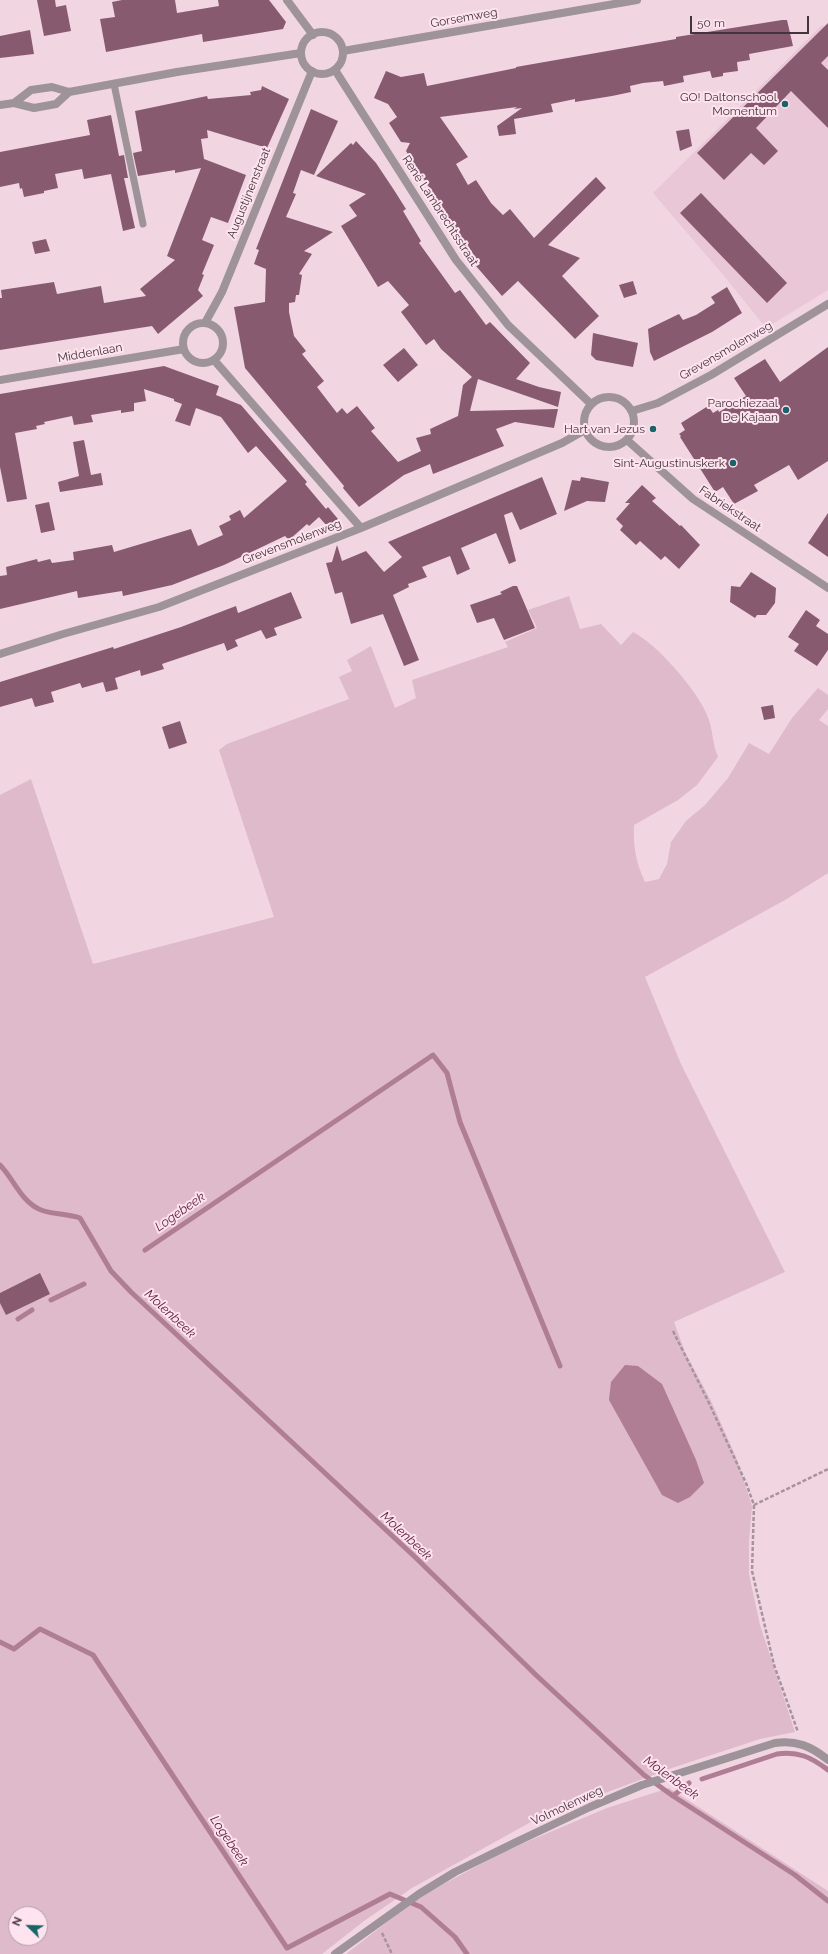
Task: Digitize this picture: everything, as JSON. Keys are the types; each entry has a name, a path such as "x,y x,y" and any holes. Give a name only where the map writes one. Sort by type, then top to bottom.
{"street":[{"path":"287,0 313,35"},
{"name":"Gorsemweg","path":"343,51 637,0"},
{"path":"318,33 330,34 336,37 341,44 343,51 342,61 335,70 325,74 312,71 304,62 302,53 304,43 313,35 318,33"},
{"path":"0,106 14,103 31,90 52,87 69,92 302,53"},
{"name":"René Lambrechtsstraat","path":"335,70 456,260 508,325 591,404"},
{"name":"Augustijnenstraat","path":"205,323 222,292 312,71"},
{"path":"14,103 34,108 56,104 69,92"},
{"name":"Grevensmolenweg","path":"632,411 658,403 711,375 828,304"},
{"path":"205,323 216,328 223,339 222,348 214,360 208,362 195,361 189,358 184,349 184,337 187,330 194,325 205,323"},
{"name":"Middenlaan","path":"0,380 184,349"},
{"path":"214,360 360,528"},
{"path":"605,396 613,396 624,401 632,411 634,426 626,440 614,446 607,447 594,442 585,430 584,421 586,412 591,404 605,396"},
{"name":"Grevensmolenweg","path":"0,654 63,634 159,607 360,528 562,443 585,430"},
{"name":"Fabriekstraat","path":"626,440 693,499 828,588"},
{"name":"Volmolenweg","path":"335,1954 380,1920 455,1872 590,1807 642,1785 775,1743 801,1743 820,1753 828,1760"}],"lane":[{"path":"114,84 143,224"}],"path":[{"path":"673,1331 709,1403 746,1483 754,1506 752,1571 774,1665 801,1743"},
{"path":"754,1506 828,1469"},
{"path":"380,1920 382,1933 392,1954"}],"shaded area":[{"name":"GO! Daltonschool Momentum","path":"822,25 828,29 828,290 766,328 653,193"},
{"path":"569,596 580,629 601,624 621,645 633,632 643,638 664,657 686,681 695,693 707,715 718,757 697,785 678,800 634,825 636,854 639,868 645,882 659,879 667,864 671,842 686,821 705,805 728,778 749,743 769,754 792,718 818,688 828,695 828,709 819,720 828,726 828,873 785,900 645,977 681,1064 785,1272 674,1322 685,1352 711,1401 736,1457 752,1506 749,1541 749,1574 760,1625 795,1732 760,1739 672,1768 538,1818 412,1888 364,1921 322,1954 0,1954 0,795 31,779 93,964 274,917 219,750 227,744 349,699 339,677 352,671 347,660 371,646 395,708 416,698 412,680 508,647 505,642 537,628 528,610"},
{"path":"625,1365 638,1366 662,1384 696,1460 704,1483 690,1497 678,1503 662,1495 609,1400 611,1382"},
{"path":"669,1788 828,1891 828,1954 346,1954 406,1907 440,1886 505,1851 607,1808"}],"building":[{"path":"37,0 55,0 56,7 66,5 71,31 44,36"},
{"path":"122,0 175,0 177,13 219,6 218,0 269,0 286,22 283,29 259,33 203,42 202,34 106,52 100,19 115,17 112,2"},
{"path":"787,20 793,46 749,54 750,60 737,62 738,71 723,73 723,76 712,78 710,71 683,76 684,82 664,86 663,81 643,83 630,86 631,92 575,102 575,99 551,104 553,112 514,119 516,134 499,136 497,126 522,108 514,109 517,107 440,117 468,157 456,164 468,185 476,180 491,203 503,215 510,209 534,238 596,177 606,188 548,245 580,258 562,276 599,316 575,339 518,281 502,296 476,266 480,264 454,226 447,221 432,192 406,151 410,143 401,142 389,123 397,117 388,104 374,98 386,71 401,77 424,73 427,86 516,67 676,39 676,37"},
{"path":"828,23 828,56 821,63 828,70 828,128 791,91 756,128 778,151 764,165 751,153 724,180 697,153"},
{"path":"30,30 34,54 0,58 0,36"},
{"path":"262,86 289,99 267,148 207,130 208,138 201,139 204,159 246,175 228,223 211,217 202,240 214,245 202,274 204,275 198,290 203,296 158,334 152,326 0,350 1,290 54,282 57,294 101,286 104,303 146,296 140,289 175,260 167,256 201,168 175,173 175,170 138,176 133,153 142,151 135,111 207,96 208,99 251,95 250,92 261,90"},
{"path":"311,109 338,121 314,175 301,170 293,193 296,194 286,217 333,232 304,251 312,254 299,274 302,275 299,295 296,295 295,302 289,303 289,312 294,336 306,351 302,354 324,381 317,387 337,413 342,408 347,414 357,406 375,428 371,431 398,462 421,451 416,438 431,434 430,429 458,416 463,385 472,377 441,349 434,339 426,345 401,312 409,305 388,281 378,287 341,226 357,216 349,205 366,194 316,176 351,143 353,145 356,141 376,163 394,190 406,209 403,211 421,241 419,243 455,293 460,290 486,325 490,322 530,363 516,379 539,387 561,392 558,407 478,379 470,411 558,409 554,428 515,422 496,429 504,446 433,474 430,464 404,475 359,507 343,488 344,486 245,368 234,307 265,302 266,269 254,264 259,250 256,249"},
{"path":"111,115 119,156 124,155 128,178 124,178 135,228 123,231 111,174 84,179 82,169 55,174 58,188 44,191 44,193 24,197 19,183 0,187 0,152 90,135 87,120"},
{"path":"689,129 692,146 680,151 676,131"},
{"path":"701,193 787,283 767,303 680,213"},
{"path":"46,239 50,251 35,254 32,242"},
{"path":"633,281 637,294 624,298 619,285"},
{"path":"727,287 742,313 712,332 654,361 650,352 648,329 679,314 683,320 696,315 715,303 711,297"},
{"path":"593,333 638,343 633,367 596,360 591,355"},
{"path":"828,347 828,461 798,480 789,465 754,485 758,491 734,504 723,487 715,492 680,437 681,436 679,434 685,430 681,423 708,406 713,413 718,410 719,412 746,396 734,378 765,359 780,382"},
{"path":"404,348 418,365 398,382 383,365"},
{"path":"164,366 219,386 216,395 241,405 307,482 305,484 326,509 328,507 338,519 327,526 319,517 309,526 307,524 289,540 285,536 224,565 172,585 123,596 122,591 78,598 77,591 0,609 0,576 7,575 6,567 37,559 38,562 50,559 52,563 74,560 73,552 112,545 114,552 191,529 198,546 223,535 219,526 231,520 229,516 240,510 244,518 287,481 256,446 248,453 221,417 196,408 190,426 175,421 182,404 174,401 174,399 144,389 146,401 134,403 134,411 121,413 121,410 91,415 93,422 74,425 72,416 44,422 45,424 36,426 37,429 15,433 27,499 7,502 0,467 0,394"},
{"path":"84,440 91,475 101,473 103,485 60,492 58,482 79,476 73,442"},
{"path":"542,477 557,514 520,530 512,512 504,515 516,561 509,564 496,533 461,548 470,569 457,575 450,556 422,567 427,577 408,584 409,587 393,595 419,660 404,666 383,614 351,624 342,592 335,594 326,563 332,562 337,545 342,561 366,551 384,572 402,557 388,542"},
{"path":"581,477 609,482 605,502 587,501 564,511 572,480 580,481"},
{"path":"642,485 656,498 652,501 680,526 681,525 700,545 679,569 665,556 661,560 640,541 636,545 620,530 623,526 616,519 630,503 625,503"},
{"path":"49,502 55,530 41,533 35,505"},
{"path":"828,513 828,557 808,543"},
{"path":"751,572 776,588 775,603 766,615 757,615 755,618 730,602 731,586 740,587"},
{"path":"513,586 517,586 535,628 504,640 494,618 477,623 470,605 502,594 500,592"},
{"path":"291,592 302,618 274,628 277,635 266,639 261,630 235,640 238,646 227,651 224,643 162,664 164,669 141,676 140,670 115,678 118,689 106,692 103,682 82,688 80,683 51,692 54,702 35,707 32,698 0,707 0,682 113,647 114,649 181,627 236,606 238,613"},
{"path":"806,610 820,620 816,626 828,634 828,650 817,666 794,651 799,644 788,637"},
{"path":"773,705 775,718 764,720 761,707"},
{"path":"180,721 187,743 169,749 162,727"},
{"path":"40,1273 50,1294 6,1315 0,1303 0,1293"}],"waterway":[{"path":"145,1250 433,1055 447,1073 460,1122 560,1366"},
{"name":"Molenbeek","path":"0,1165 23,1196 34,1206 41,1210 80,1218 111,1271 131,1292 416,1558 537,1676 644,1775 673,1796 795,1875 828,1901"},
{"name":"Logebeek","path":"51,1300 84,1284"},
{"name":"Logebeek","path":"18,1319 32,1310"},
{"name":"Logebeek","path":"0,1642 14,1649 40,1629 93,1655 287,1948 390,1894 421,1907 455,1937 467,1954"},
{"path":"702,1779 777,1754 785,1753 798,1754 810,1758 828,1770"},
{"path":"673,1796 689,1783"}],"place":[{"name":"GO! Daltonschool Momentum","path":"785,104"},
{"name":"Parochiezaal De Kajaan","path":"786,410"},
{"name":"Hart van Jezus","path":"653,429"},
{"name":"Sint-Augustinuskerk","path":"733,463"}]}
